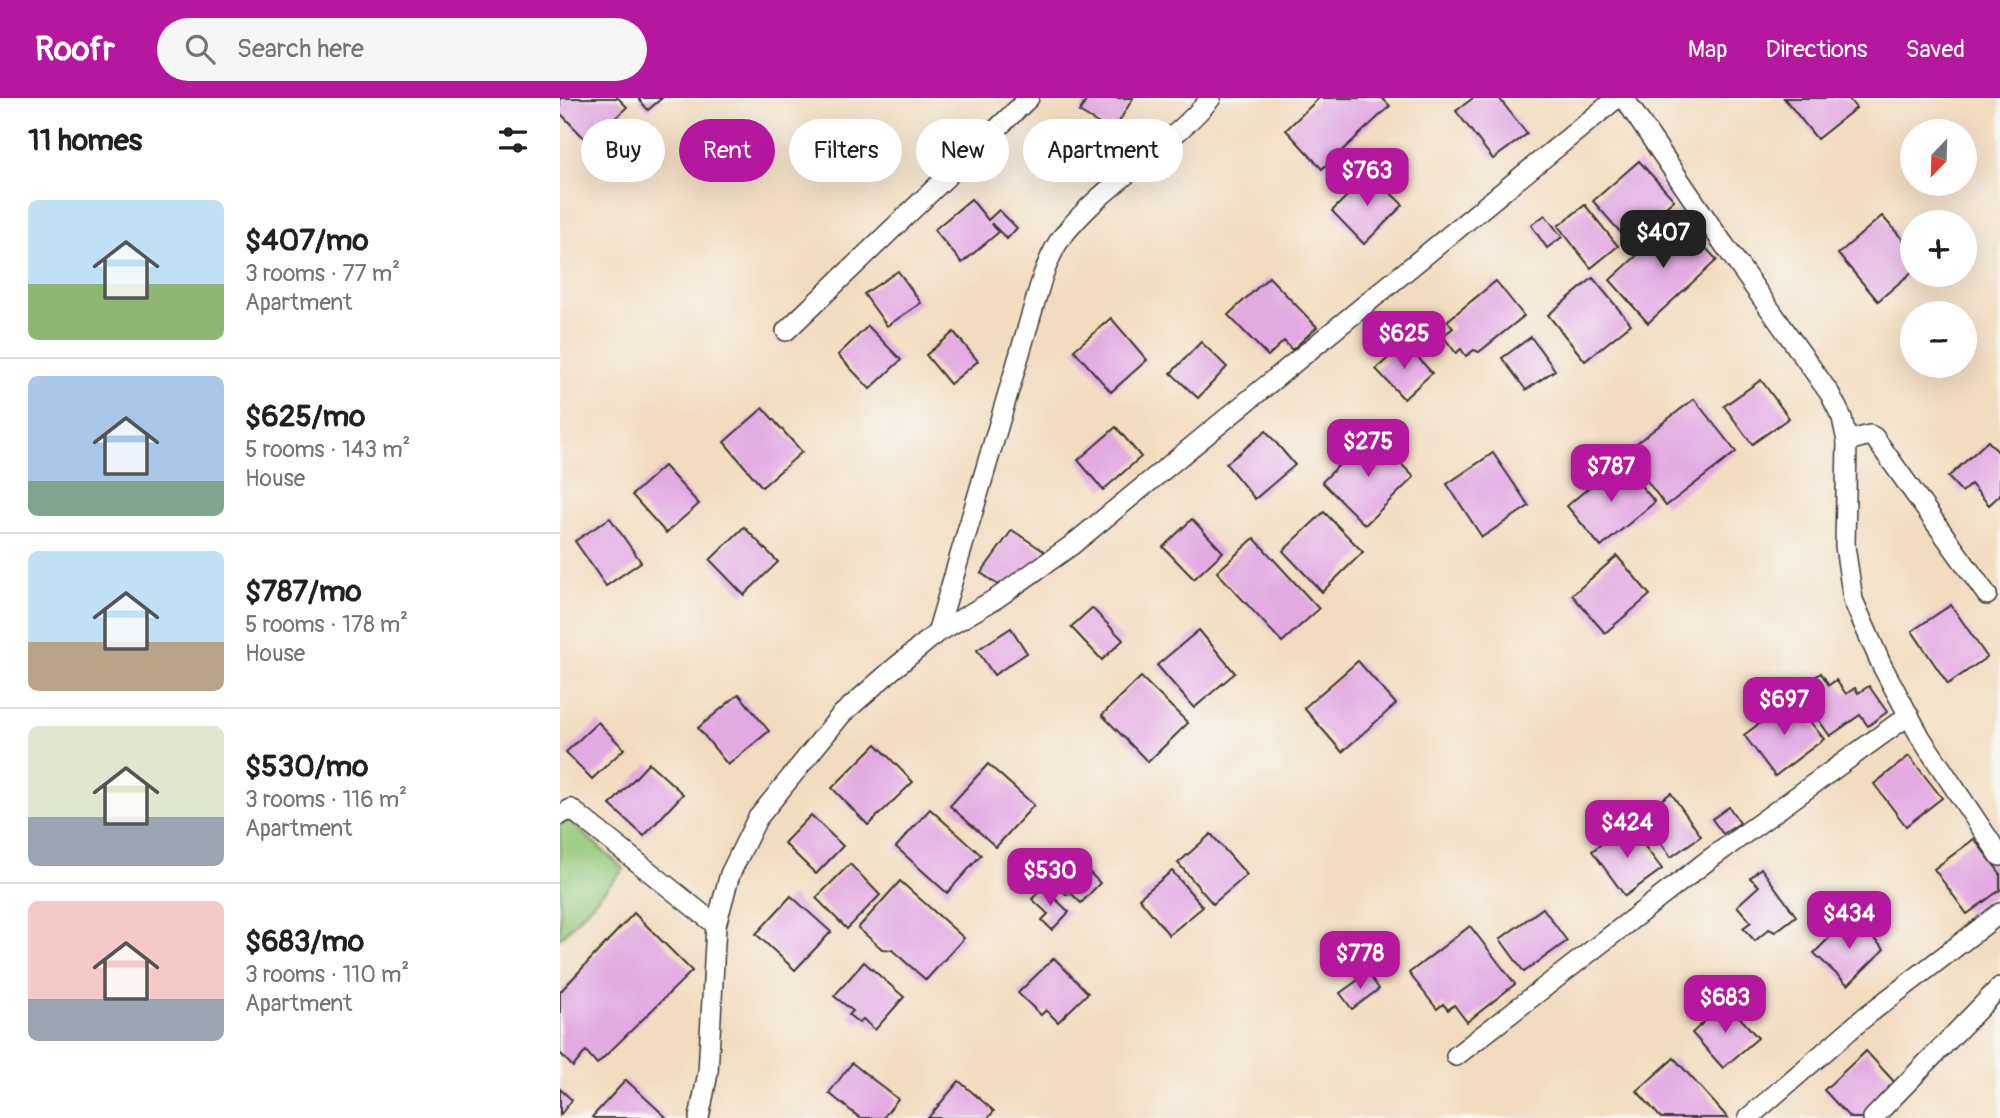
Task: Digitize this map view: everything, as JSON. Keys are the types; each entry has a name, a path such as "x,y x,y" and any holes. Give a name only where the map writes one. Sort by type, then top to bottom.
{"street":[{"path":"786,331 1029,98"},
{"path":"937,633 1042,275 1059,239 1089,206 1193,119 1211,98"},
{"path":"699,1118 708,1073 716,925 730,874 757,819 841,715 937,633 997,598 1072,545 1617,98"},
{"path":"1624,98 1830,394 1842,418 1847,441 1845,546 1853,600 1882,666 1909,715 1959,797 2000,856"},
{"path":"1847,441 1870,435 1874,438 1987,595"},
{"path":"1456,1056 1707,861 1909,715"},
{"path":"560,815 571,809 716,925"},
{"path":"1748,1118 1866,1016 2000,913"},
{"path":"1873,1118 2000,987"}],"green space":[{"path":"567,819 624,869 560,939 560,824"}],"building":[{"path":"560,98 618,98 627,107 614,119 581,119 581,135 560,113"},
{"path":"638,98 662,98 648,110"},
{"path":"1088,98 1133,98 1121,119 1091,119 1079,112"},
{"path":"1319,98 1382,98 1390,106 1322,169 1286,130"},
{"path":"1473,98 1499,98 1527,134 1493,159 1456,111"},
{"path":"1784,98 1848,98 1856,108 1817,139"},
{"path":"1639,161 1674,200 1628,241 1593,201"},
{"path":"1370,173 1403,205 1364,244 1332,211"},
{"path":"971,199 988,220 999,210 1017,228 1007,239 991,223 999,232 962,263 934,230"},
{"path":"1585,205 1618,246 1591,268 1558,226"},
{"path":"1545,215 1562,237 1547,248 1531,225"},
{"path":"1882,216 1900,236 1900,282 1878,301 1838,254"},
{"path":"1678,218 1717,260 1648,323 1610,280"},
{"path":"898,271 921,303 887,326 864,294"},
{"path":"1269,277 1317,327 1292,350 1284,341 1268,356 1228,315"},
{"path":"1593,278 1631,324 1585,361 1548,315"},
{"path":"1496,281 1524,316 1479,352 1474,350 1466,356 1461,349 1456,353 1443,336 1453,328 1447,321"},
{"path":"1111,318 1147,360 1111,392 1074,350"},
{"path":"868,326 901,360 870,389 838,355"},
{"path":"954,332 978,361 950,384 926,355"},
{"path":"1531,337 1555,370 1526,390 1502,358"},
{"path":"1201,342 1227,367 1198,398 1171,373"},
{"path":"1405,343 1432,373 1404,399 1376,369"},
{"path":"1761,380 1789,418 1752,444 1724,406"},
{"path":"1694,399 1736,452 1666,506 1625,452"},
{"path":"763,408 802,452 762,487 724,442"},
{"path":"1116,427 1141,457 1103,490 1078,460"},
{"path":"1266,431 1295,465 1255,499 1226,464"},
{"path":"1371,433 1414,477 1365,525 1322,482"},
{"path":"1988,441 2000,454 2000,495 1989,505 1971,484 1962,492 1948,477"},
{"path":"1493,453 1529,506 1482,537 1447,484"},
{"path":"1620,461 1655,502 1601,547 1567,506"},
{"path":"664,466 699,504 666,533 632,495"},
{"path":"1324,512 1363,552 1322,592 1283,551"},
{"path":"610,518 641,562 606,586 575,541"},
{"path":"1192,519 1223,552 1194,579 1163,547"},
{"path":"744,527 778,562 744,595 710,560"},
{"path":"1012,530 1045,552 1014,596 981,573"},
{"path":"1254,538 1319,609 1282,642 1217,572"},
{"path":"1617,556 1650,595 1605,633 1572,595"},
{"path":"1951,605 1987,657 1948,684 1912,631"},
{"path":"1092,608 1123,640 1102,660 1071,627"},
{"path":"1011,628 1027,653 994,675 977,650"},
{"path":"1199,630 1235,673 1194,708 1157,665"},
{"path":"1358,661 1396,704 1342,752 1304,708"},
{"path":"1821,673 1829,685 1836,680 1846,694 1855,688 1858,693 1869,686 1887,712 1868,726 1860,715 1830,736 1808,705 1813,702 1802,686"},
{"path":"1141,677 1188,723 1148,762 1102,715"},
{"path":"739,694 769,731 728,765 698,728"},
{"path":"1792,699 1824,739 1775,776 1744,735"},
{"path":"598,722 624,749 592,779 566,752"},
{"path":"876,744 913,782 868,825 832,788"},
{"path":"1909,756 1942,798 1906,826 1874,784"},
{"path":"649,763 683,794 644,836 610,805"},
{"path":"988,764 1034,805 996,847 950,806"},
{"path":"1671,793 1701,836 1671,857 1649,826 1641,831 1634,820"},
{"path":"1729,807 1740,823 1723,834 1712,819"},
{"path":"930,809 981,855 947,893 896,847"},
{"path":"811,815 843,846 816,874 784,843"},
{"path":"1628,824 1662,869 1625,896 1592,851"},
{"path":"1211,834 1247,875 1213,904 1178,863"},
{"path":"1974,839 2000,873 2000,890 1967,914 1934,869"},
{"path":"1076,859 1100,883 1081,903 1053,883"},
{"path":"850,864 880,895 847,929 816,898"},
{"path":"1761,868 1796,916 1775,932 1769,929 1755,941 1743,928 1751,922 1737,906 1759,886 1750,878"},
{"path":"1172,871 1203,907 1169,935 1139,898"},
{"path":"900,881 964,938 926,980 892,950 882,949 858,928"},
{"path":"1043,887 1069,912 1052,930 1042,920 1048,914 1032,899"},
{"path":"791,896 831,932 795,970 756,934"},
{"path":"1543,908 1567,941 1524,972 1500,939"},
{"path":"634,913 692,971 597,1064 586,1051 573,1067 560,1053 560,992"},
{"path":"1851,916 1884,949 1848,985 1814,953"},
{"path":"1470,926 1515,984 1467,1022 1454,1005 1448,1010 1443,1004 1437,1009 1409,973"},
{"path":"1054,958 1088,993 1058,1022 1046,1010 1041,1015 1018,993"},
{"path":"864,962 904,997 875,1030 863,1019 859,1023 849,1015 853,1011 834,996"},
{"path":"1368,973 1379,989 1352,1009 1340,993"},
{"path":"1726,1002 1758,1038 1723,1068 1692,1033"},
{"path":"1866,1051 1898,1086 1864,1118 1850,1118 1824,1090"},
{"path":"1674,1058 1728,1118 1661,1118 1637,1091"},
{"path":"852,1063 898,1099 883,1118 860,1118 829,1093"},
{"path":"626,1080 667,1118 593,1118"},
{"path":"959,1081 994,1111 988,1118 928,1118"},
{"path":"560,1089 572,1100 560,1115"}]}
